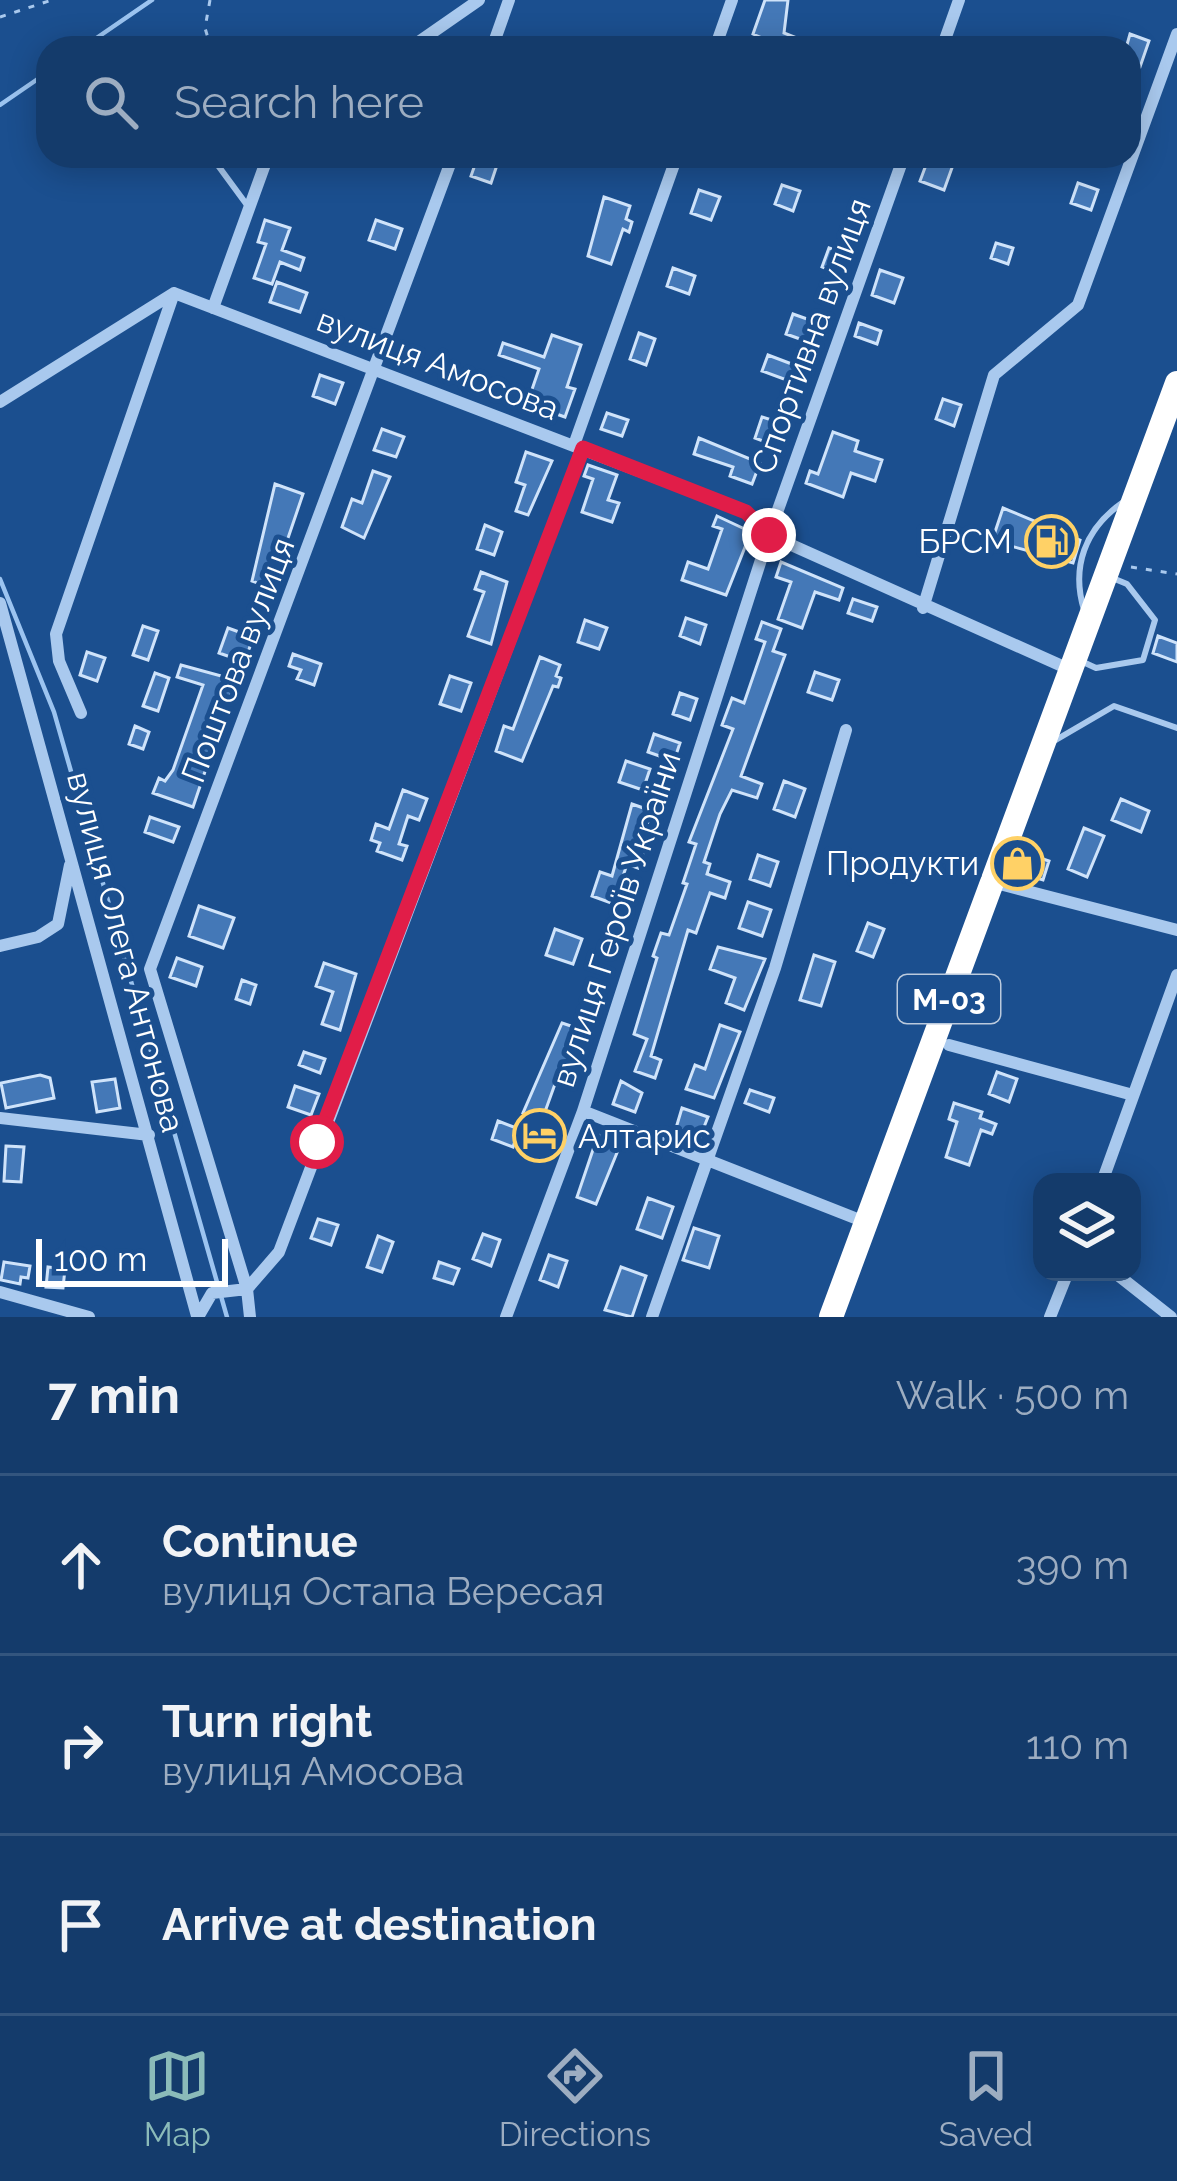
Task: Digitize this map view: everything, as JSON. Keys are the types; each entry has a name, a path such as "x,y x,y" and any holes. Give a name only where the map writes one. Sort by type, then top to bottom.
{"highway":[{"name":"М-03","path":"831,1317 1177,383"}],"street":[{"path":"427,36 479,0"},
{"path":"496,36 509,0"},
{"path":"719,36 732,0"},
{"path":"946,36 959,0"},
{"path":"1141,133 1177,34"},
{"path":"213,308 264,168"},
{"name":"Поштова вулиця","path":"247,1289 150,969 377,371 449,168"},
{"path":"198,1317 212,1293 247,1289 279,1252 579,446 673,168"},
{"name":"Спортивна вулиця","path":"769,535 900,168"},
{"path":"923,608 994,375 1078,305 1128,168"},
{"path":"0,402 174,293"},
{"path":"81,713 59,661 56,634 174,293"},
{"name":"вулиця Амосова","path":"174,293 746,512 769,535 923,608 1071,670"},
{"name":"вулиця Героїв України","path":"506,1317 583,1112 769,535"},
{"name":"вулиця Олега Антонова","path":"0,603 198,1317"},
{"path":"652,1317 775,968 846,730"},
{"path":"0,946 38,937 58,924 69,891 71,852"},
{"path":"992,882 1177,930"},
{"path":"1105,1173 1177,975"},
{"path":"949,1045 1133,1095"},
{"path":"583,1112 866,1222"},
{"path":"0,1118 149,1135"},
{"path":"1050,1317 1064,1281"},
{"path":"1125,1281 1171,1317"},
{"path":"247,1289 250,1317"},
{"path":"0,1292 88,1317"}],"lane":[{"path":"220,168 249,208"},
{"path":"1088,622 1075,579 1096,526 1135,494"},
{"path":"1071,670 1143,660 1155,620 1107,569"},
{"path":"1040,748 1114,706 1177,728"}],"path":[{"path":"0,17 52,0"},
{"path":"207,36 210,0"},
{"path":"1107,569 1177,574"}],"building":[{"path":"765,0 788,0 784,33 792,36 753,34"},
{"path":"1141,38 1149,41 1141,64"},
{"path":"474,168 496,168 491,183 471,176"},
{"path":"925,168 952,168 944,190 920,181"},
{"path":"1078,183 1098,190 1091,210 1071,203"},
{"path":"782,185 800,191 793,211 775,204"},
{"path":"699,190 720,197 711,220 691,213"},
{"path":"604,197 630,206 626,219 632,222 629,232 623,229 611,264 588,256"},
{"path":"265,220 290,228 282,250 304,258 300,270 280,262 272,284 254,278 266,244 258,242"},
{"path":"376,220 402,229 395,249 369,240"},
{"path":"996,243 1013,248 1008,264 991,258"},
{"path":"829,248 847,254 840,274 822,267"},
{"path":"673,268 695,276 689,294 667,286"},
{"path":"880,270 903,278 894,303 872,295"},
{"path":"277,282 307,293 300,312 270,302"},
{"path":"793,314 824,325 817,345 786,334"},
{"path":"859,323 881,331 877,344 855,336"},
{"path":"639,333 655,339 646,365 630,359"},
{"path":"552,335 581,345 567,387 575,389 565,417 527,404 539,369 499,355 503,343 544,357"},
{"path":"768,355 797,366 792,382 762,371"},
{"path":"320,375 343,383 335,404 313,396"},
{"path":"943,399 961,405 954,426 936,419"},
{"path":"607,413 628,420 622,436 601,429"},
{"path":"762,417 778,422 771,444 755,438"},
{"path":"382,429 404,437 396,457 374,450"},
{"path":"833,432 858,441 855,451 882,460 875,481 851,473 843,497 806,483 810,471 818,474"},
{"path":"699,438 760,463 752,484 730,476 733,467 694,454"},
{"path":"526,452 552,461 528,515 516,511 525,485 516,482"},
{"path":"588,465 617,475 608,500 619,503 612,522 582,512 593,479 584,476"},
{"path":"373,471 390,477 364,538 342,527 352,499 362,503"},
{"path":"275,484 303,494 271,588 252,581"},
{"path":"1003,508 1080,540 1073,563 992,541"},
{"path":"717,516 751,532 726,595 682,580 688,562 708,569 722,529 713,526"},
{"path":"485,525 502,532 494,555 477,549"},
{"path":"781,562 843,588 839,600 815,592 802,628 778,619 791,582 776,577"},
{"path":"481,572 507,582 491,644 468,636 484,592 475,589"},
{"path":"853,599 877,607 872,621 848,613"},
{"path":"686,618 706,625 700,644 680,636"},
{"path":"585,620 607,628 599,649 578,642"},
{"path":"762,622 781,629 773,651 785,655 741,776 762,784 757,798 732,790 720,814 704,862 710,864 707,874 730,882 725,898 710,893 696,933 688,930 651,1056 661,1060 655,1078 635,1071 647,1039 634,1034 661,933 669,935 687,884 683,883 696,844 689,842 733,729 722,725 732,698 744,703 765,642 756,639"},
{"path":"143,626 158,631 148,660 133,655"},
{"path":"228,628 253,637 245,662 219,653"},
{"path":"1158,636 1177,643 1177,662 1153,653"},
{"path":"87,652 105,658 97,681 80,675"},
{"path":"293,654 321,664 314,685 297,679 301,670 289,666"},
{"path":"540,657 560,665 556,676 561,678 558,687 553,686 522,761 496,751 504,726 513,729"},
{"path":"181,665 236,680 193,807 153,793 159,778 165,781 173,770 203,685 177,677"},
{"path":"815,672 839,680 832,700 808,692"},
{"path":"155,673 169,678 158,711 143,706"},
{"path":"450,676 471,683 461,711 440,704"},
{"path":"680,693 697,699 690,720 673,714"},
{"path":"135,726 149,732 143,749 129,744"},
{"path":"654,734 680,743 674,761 648,752"},
{"path":"626,761 650,769 643,790 619,782"},
{"path":"784,781 805,789 795,817 774,809"},
{"path":"403,790 427,799 419,820 408,816 399,844 407,846 402,860 377,851 380,843 371,840 376,824 389,829"},
{"path":"1121,799 1149,811 1141,832 1112,820"},
{"path":"632,804 652,811 640,843 646,845 638,868 627,864 614,904 592,896 600,872 612,876"},
{"path":"150,817 179,827 173,842 145,832"},
{"path":"1084,828 1104,836 1087,877 1068,869"},
{"path":"1028,854 1049,861 1043,880 1022,874"},
{"path":"758,855 778,862 770,886 750,879"},
{"path":"748,902 771,910 762,936 739,928"},
{"path":"199,906 234,918 223,948 189,936"},
{"path":"868,923 884,929 873,957 857,951"},
{"path":"555,929 582,939 573,964 546,955"},
{"path":"718,947 765,959 744,1010 726,1003 735,978 710,969"},
{"path":"814,955 835,962 821,1006 800,1000"},
{"path":"177,958 202,967 196,986 170,977"},
{"path":"324,963 356,974 340,1030 322,1024 333,992 316,986"},
{"path":"242,980 256,985 250,1004 236,999"},
{"path":"562,1023 580,1029 562,1086 555,1084 542,1120 523,1113"},
{"path":"720,1025 740,1032 714,1098 686,1089 695,1065 705,1069"},
{"path":"304,1052 325,1059 320,1073 299,1065"},
{"path":"997,1072 1017,1079 1009,1102 989,1094"},
{"path":"40,1075 50,1078 54,1098 6,1108 1,1083"},
{"path":"115,1079 120,1108 97,1112 92,1082"},
{"path":"621,1081 642,1093 635,1112 613,1104"},
{"path":"295,1086 319,1094 311,1115 288,1107"},
{"path":"750,1090 774,1098 769,1112 745,1103"},
{"path":"954,1103 982,1112 980,1118 996,1124 992,1134 981,1130 969,1165 946,1157 957,1122 949,1119"},
{"path":"682,1108 708,1117 700,1137 676,1128"},
{"path":"498,1121 519,1129 513,1147 492,1139"},
{"path":"598,1135 621,1143 596,1204 577,1197"},
{"path":"6,1146 24,1147 21,1182 4,1181"},
{"path":"648,1198 673,1207 662,1238 637,1229"},
{"path":"318,1219 338,1225 331,1245 311,1238"},
{"path":"694,1228 719,1236 709,1268 683,1260"},
{"path":"483,1234 500,1240 491,1266 473,1259"},
{"path":"378,1236 393,1242 382,1272 367,1267"},
{"path":"549,1255 567,1261 558,1287 540,1280"},
{"path":"4,1262 30,1266 28,1278 21,1277 20,1284 1,1280"},
{"path":"439,1262 459,1269 453,1284 434,1278"},
{"path":"48,1267 65,1269 63,1288 46,1287"},
{"path":"621,1267 646,1276 632,1317 605,1310"}],"waterway":[{"path":"100,36 152,0"},
{"path":"0,105 36,80"},
{"path":"0,579 54,712 227,1317"}],"place":[{"name":"БРСМ","path":"1051,541"},
{"name":"Продукти","path":"1018,863"},
{"name":"Алтарис","path":"539,1136"}],"route":[{"path":"317,1142 583,448 746,512 769,535"}]}
